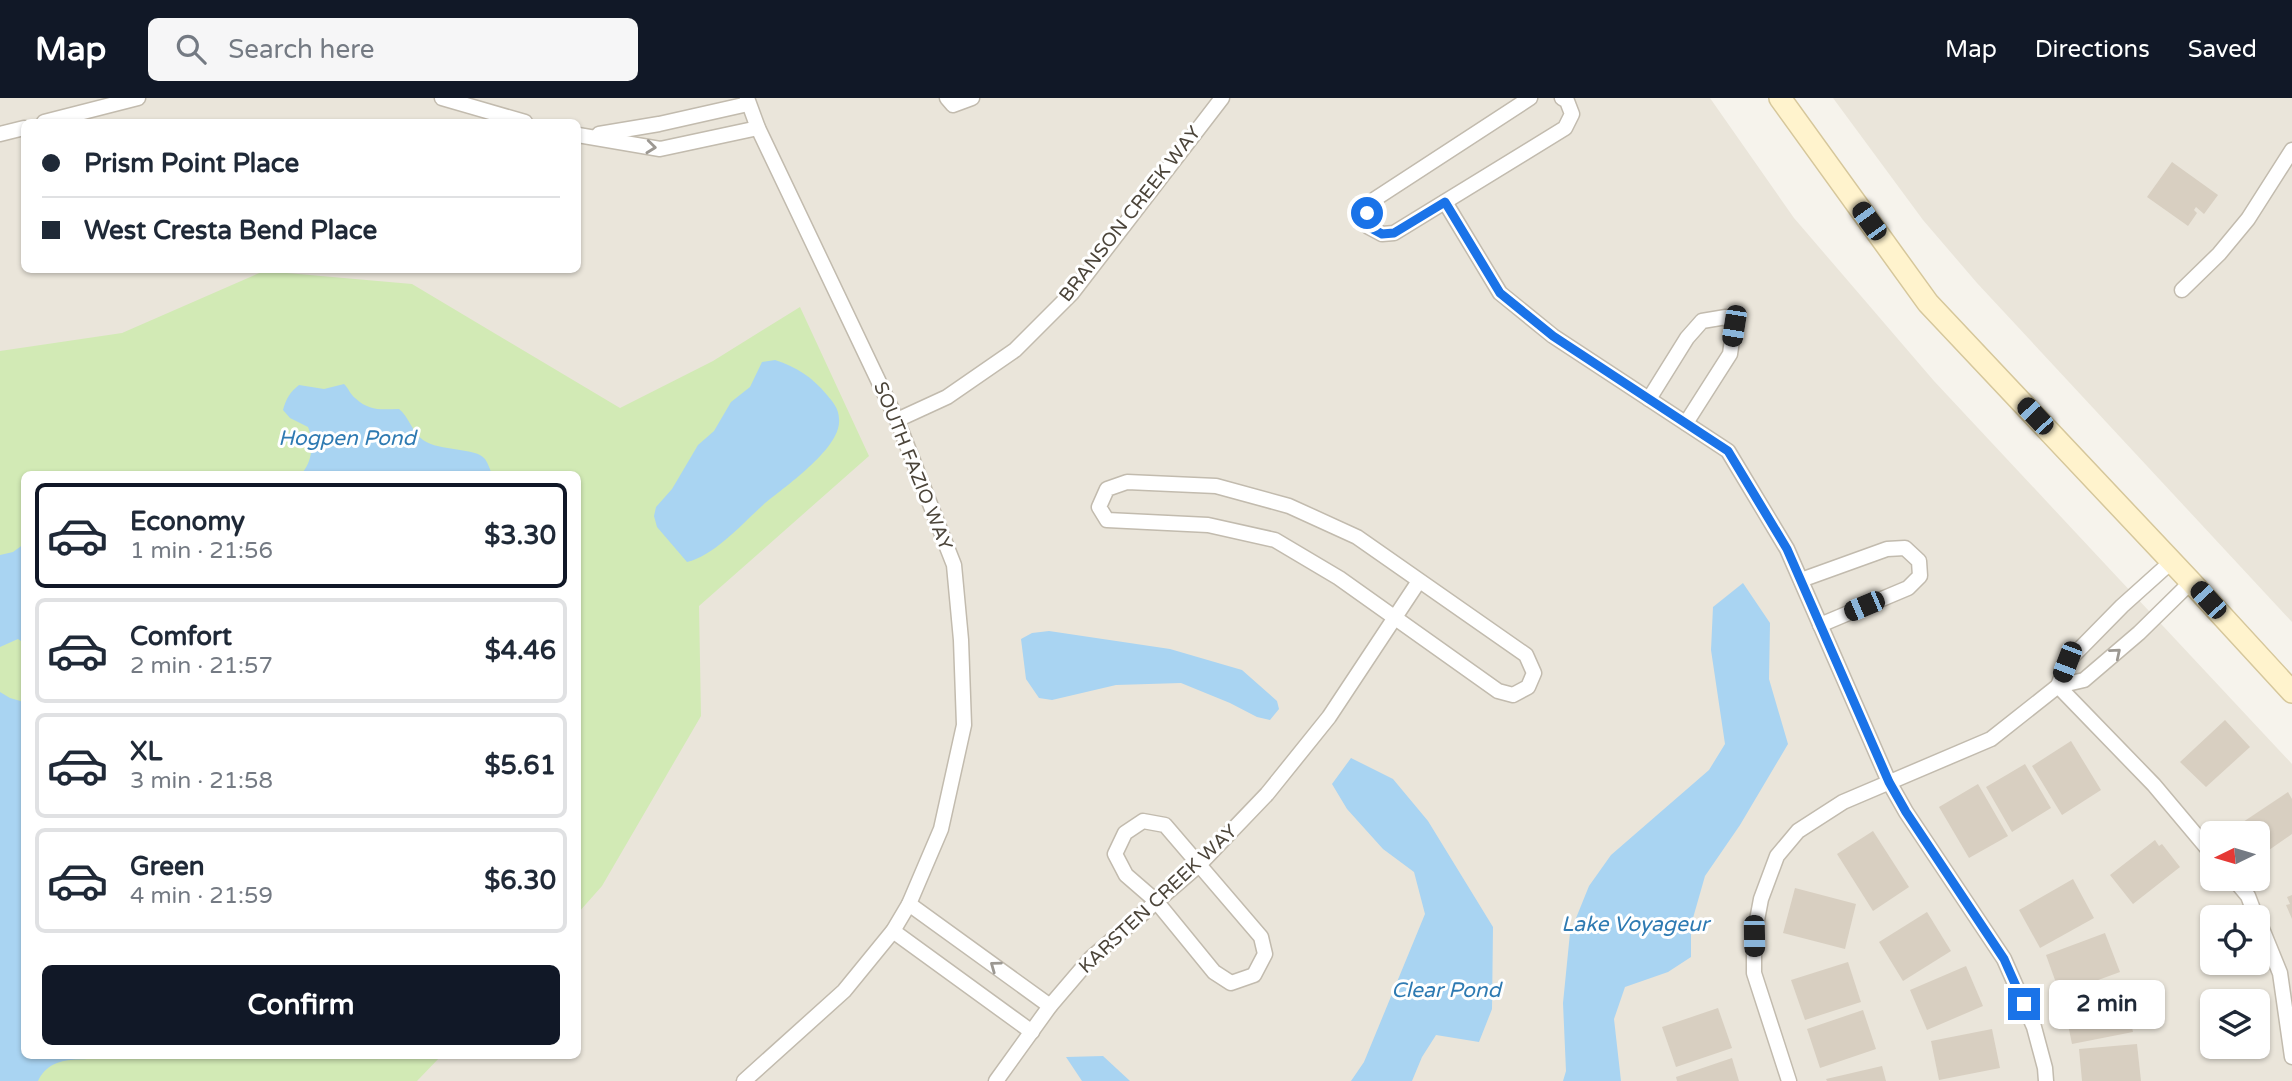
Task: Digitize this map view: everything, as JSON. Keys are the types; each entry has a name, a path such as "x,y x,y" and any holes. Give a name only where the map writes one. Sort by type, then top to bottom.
{"main road":[{"path":"1780,98 1928,303 2292,692"}],"street":[{"path":"56,119 138,98"},
{"path":"442,98 515,119"},
{"path":"947,98 953,105 972,98"},
{"name":"BRANSON CREEK WAY","path":"897,420 947,397 1015,350 1072,293 1222,98"},
{"path":"1530,98 1375,199 1367,213 1369,227 1382,234 1394,233 1565,128 1572,114 1567,101 1562,98"},
{"path":"581,136 659,124 747,101"},
{"name":"SOUTH FAZIO WAY","path":"744,1081 844,992 893,931 909,904 941,829 964,725 961,640 954,565 897,420 747,101"},
{"path":"581,136 660,149 758,128"},
{"path":"0,134 21,129"},
{"path":"2182,290 2219,254 2248,219 2292,150"},
{"path":"1445,202 1500,293 1553,336 1728,451 1787,549 1889,782 2004,959 2034,1027 2046,1081"},
{"path":"1649,399 1687,338 1702,321 1726,317 1734,326 1730,354 1686,423"},
{"path":"1128,482 1216,486 1289,506 1357,537 1419,581 1526,656 1534,673 1528,687 1513,695 1498,691 1339,578 1275,540 1208,525 1107,520 1099,507 1107,488 1128,482"},
{"path":"1801,580 1887,549 1905,548 1919,561 1920,576 1908,588 1820,625"},
{"path":"2058,686 2067,662 2122,606 2171,562"},
{"name":"KARSTEN CREEK WAY","path":"996,1081 1050,1006 1091,958 1199,865 1267,794 1329,716 1419,581"},
{"path":"1790,1081 1754,973 1754,936 1761,899 1777,856 1798,831 1843,802 1991,740 2058,686 2084,680 2139,634 2191,582"},
{"path":"2058,686 2154,785 2200,840"},
{"path":"1143,821 1166,825 1199,865 1261,937 1265,954 1254,975 1231,983 1214,972 1156,901 1126,874 1115,854 1125,833 1143,821"},
{"path":"909,904 1050,1006"},
{"path":"893,931 1031,1032"},
{"path":"2270,949 2280,973 2292,1057"}],"shaded area":[{"path":"0,98 1710,98 1794,218 1934,381 2292,764 2292,1081 0,1081"},
{"path":"1833,98 2292,98 2292,622 1977,283 1923,220"}],"green space":[{"path":"259,273 412,284 620,408 713,361 800,307 869,456 699,606 701,716 602,886 581,910 581,471 21,471 21,1059 438,1059 417,1081 0,1081 0,351 122,333"}],"water":[{"path":"775,360 804,373 831,400 839,419 837,430 822,454 797,478 717,546 687,562 657,527 654,516 656,507 672,489 698,445 714,431 731,402 750,387 762,362"},
{"name":"Hogpen Pond","path":"344,384 353,396 366,406 399,409 423,440 480,455 491,471 303,471 311,452 308,427 290,418 283,410 287,399 299,385 324,389"},
{"path":"21,546 21,641 18,639 0,647 0,555 13,552"},
{"name":"Lake Voyageur","path":"1743,583 1770,623 1769,679 1788,744 1740,825 1705,876 1691,925 1691,957 1668,972 1625,987 1614,1019 1621,1081 1563,1081 1566,1071 1563,1003 1570,933 1589,886 1611,855 1709,770 1725,744 1711,650 1713,607"},
{"path":"1049,631 1170,649 1242,670 1277,701 1279,709 1270,720 1257,717 1181,683 1116,685 1052,700 1039,698 1026,679 1021,639 1032,633"},
{"path":"0,692 21,701 21,1059 90,1059 63,1061 53,1065 38,1081 0,1081"},
{"name":"Clear Pond","path":"1351,758 1393,779 1428,821 1493,927 1492,1009 1479,1042 1436,1035 1422,1057 1412,1081 1351,1081 1364,1062 1425,914 1414,872 1383,849 1347,809 1332,784"},
{"path":"1103,1056 1130,1081 1082,1081 1066,1057"}],"building":[{"path":"2172,162 2218,195 2204,214 2196,207 2194,210 2197,213 2188,226 2147,197"},
{"path":"2225,720 2250,747 2206,787 2180,762"},
{"path":"2071,741 2101,790 2062,815 2032,766"},
{"path":"2025,764 2051,808 2012,832 1986,787"},
{"path":"1978,784 2008,836 1969,858 1939,807"},
{"path":"2288,792 2292,799 2292,834 2270,849 2270,821 2244,821"},
{"path":"1873,831 1909,887 1873,911 1837,854"},
{"path":"2155,840 2159,846 2162,844 2180,867 2133,904 2110,875"},
{"path":"2073,879 2094,918 2040,948 2019,910"},
{"path":"1795,888 1856,904 1845,949 1783,933"},
{"path":"2292,895 2292,919 2286,905 2290,904 2287,897"},
{"path":"1927,912 1951,951 1903,981 1879,942"},
{"path":"2105,933 2120,972 2060,994 2046,955"},
{"path":"1848,962 1861,1002 1805,1020 1791,980"},
{"path":"1966,966 1983,1006 1927,1030 1910,990"},
{"path":"2124,988 2133,1032 2072,1044 2063,1000"},
{"path":"1718,1008 1732,1048 1676,1067 1662,1027"},
{"path":"1863,1010 1876,1049 1820,1068 1807,1029"},
{"path":"1992,1029 2000,1068 1939,1080 1931,1041"},
{"path":"2137,1044 2141,1081 2082,1081 2079,1049"},
{"path":"1732,1058 1739,1081 1677,1081 1676,1077"},
{"path":"1882,1066 1886,1081 1826,1079"}],"route":[{"path":"1367,213 1369,227 1382,234 1394,233 1445,202 1500,293 1553,336 1728,451 1787,549 1889,782 2004,959 2024,1004"}]}
